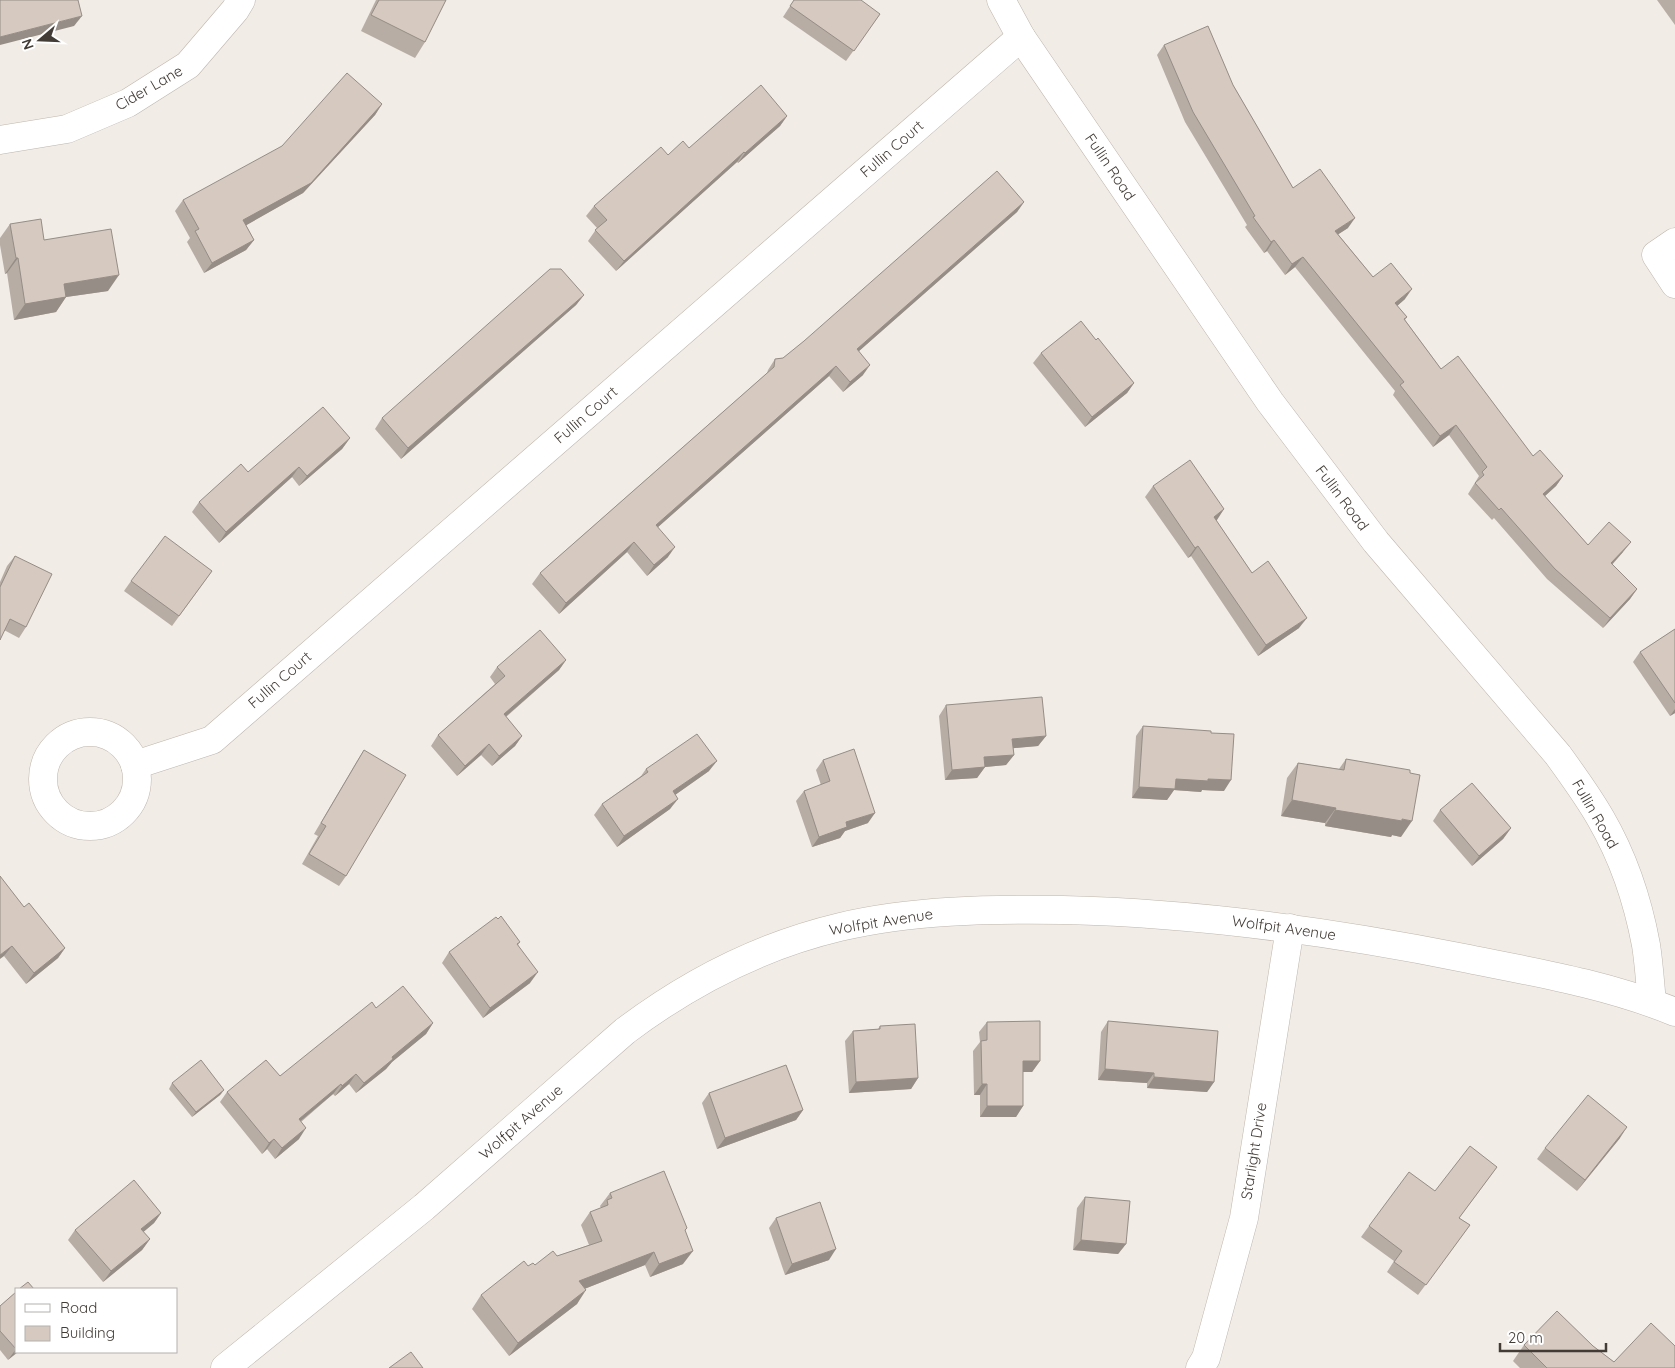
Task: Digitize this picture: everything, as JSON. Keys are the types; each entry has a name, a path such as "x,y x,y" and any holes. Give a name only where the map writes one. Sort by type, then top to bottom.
{"street":[{"name":"Cider Lane","path":"0,140 67,129 128,103 188,65 235,10 241,0"},
{"name":"Fullin Road","path":"1001,0 1021,36 1264,394 1376,542 1558,755 1581,786 1602,819 1634,897 1663,1007"},
{"name":"Fullin Court","path":"135,765 212,740 1021,36"},
{"path":"1675,242 1656,255 1675,284"},
{"name":"Wolfpit Avenue","path":"225,1368 424,1207 625,1031 654,1009 702,979 763,951 817,933 861,923 924,914 968,911 1119,911 1235,921 1380,942 1549,975 1608,989 1663,1007"},
{"name":"Starlight Drive","path":"1200,1368 1206,1358 1244,1218 1290,928"}],"building":[{"path":"0,0 78,0 82,16 0,37"},
{"path":"379,0 446,0 425,42 371,15"},
{"path":"794,0 861,0 880,14 854,51 790,6"},
{"path":"1208,26 1233,85 1293,188 1320,169 1355,218 1335,231 1373,277 1391,263 1412,289 1395,303 1407,317 1404,319 1441,369 1458,356 1533,456 1540,450 1563,476 1543,494 1588,545 1609,522 1631,542 1611,563 1637,589 1610,618 1555,569 1501,508 1499,510 1475,483 1484,475 1482,472 1487,467 1456,425 1440,436 1400,385 1404,382 1303,257 1292,264 1274,240 1271,242 1253,217 1255,216 1193,112 1164,45"},
{"path":"347,73 382,104 311,183 243,220 254,240 212,263 195,231 199,229 183,200 282,146"},
{"path":"761,85 787,116 744,152 624,261 595,230 607,220 594,206 661,147 668,155 683,141 689,148"},
{"path":"997,171 1024,202 857,349 870,365 850,382 836,366 656,525 675,547 654,565 634,542 566,603 540,573 774,367 775,359 783,358 804,341"},
{"path":"41,219 44,240 111,229 119,275 64,284 66,297 25,304 18,258 16,258 10,224"},
{"path":"550,269 561,269 584,295 408,448 382,418"},
{"path":"1081,321 1096,340 1098,338 1134,383 1092,417 1041,353"},
{"path":"323,407 350,438 307,476 299,467 226,532 199,502 241,464 248,472"},
{"path":"1190,460 1224,509 1214,517 1252,573 1268,561 1307,618 1266,645 1198,546 1195,548 1153,486"},
{"path":"165,536 212,571 179,616 131,581"},
{"path":"15,556 52,574 26,627 10,619 0,640 0,587"},
{"path":"1675,629 1675,703 1640,652"},
{"path":"540,630 566,660 504,714 522,736 499,756 489,744 465,766 438,735 505,676 497,667"},
{"path":"1042,697 1046,736 1012,739 1014,755 984,757 985,767 952,770 946,705"},
{"path":"1143,726 1234,734 1231,780 1176,779 1175,789 1139,787"},
{"path":"697,734 717,761 673,791 678,799 624,836 602,804 648,772 646,769"},
{"path":"854,749 875,813 846,822 847,827 819,837 804,791 830,781 823,760"},
{"path":"364,750 406,775 346,876 309,854 326,826 321,823"},
{"path":"1346,759 1410,770 1410,773 1420,775 1412,821 1335,810 1336,808 1292,800 1298,763 1344,770"},
{"path":"1472,783 1511,828 1479,856 1440,810"},
{"path":"0,876 24,907 29,903 65,948 34,973 12,946 0,955"},
{"path":"501,916 520,942 517,944 538,972 490,1008 449,952 496,917 498,919"},
{"path":"403,986 433,1023 364,1083 356,1074 342,1086 341,1084 299,1119 306,1128 282,1148 274,1139 269,1143 227,1092 266,1060 280,1076 372,1002 376,1008"},
{"path":"1040,1021 1040,1061 1023,1061 1023,1106 987,1106 987,1084 982,1084 981,1041 987,1040 987,1022"},
{"path":"1108,1021 1218,1031 1214,1082 1154,1077 1154,1073 1105,1069"},
{"path":"915,1024 918,1078 856,1082 853,1031 880,1029 880,1026"},
{"path":"201,1060 224,1090 196,1112 172,1083"},
{"path":"786,1065 803,1110 725,1138 709,1093"},
{"path":"1588,1095 1627,1127 1585,1180 1545,1148"},
{"path":"1470,1146 1497,1167 1459,1218 1470,1225 1426,1285 1394,1262 1402,1251 1369,1226 1409,1172 1435,1191"},
{"path":"664,1171 687,1228 685,1230 693,1251 659,1264 654,1252 579,1281 586,1290 518,1343 481,1295 524,1261 528,1266 533,1263 535,1265 553,1251 557,1256 602,1241 590,1212 608,1205 607,1200 612,1198 610,1193"},
{"path":"134,1180 161,1213 141,1229 150,1239 111,1271 75,1230"},
{"path":"1085,1197 1130,1201 1126,1244 1081,1240"},
{"path":"820,1202 836,1249 792,1264 776,1218"},
{"path":"28,1282 33,1288 20,1288"},
{"path":"15,1293 15,1348 0,1331 0,1306"},
{"path":"1557,1311 1593,1346 1614,1362 1651,1323 1675,1346 1675,1368 1547,1368 1524,1345"},
{"path":"411,1352 423,1368 389,1368"}]}
